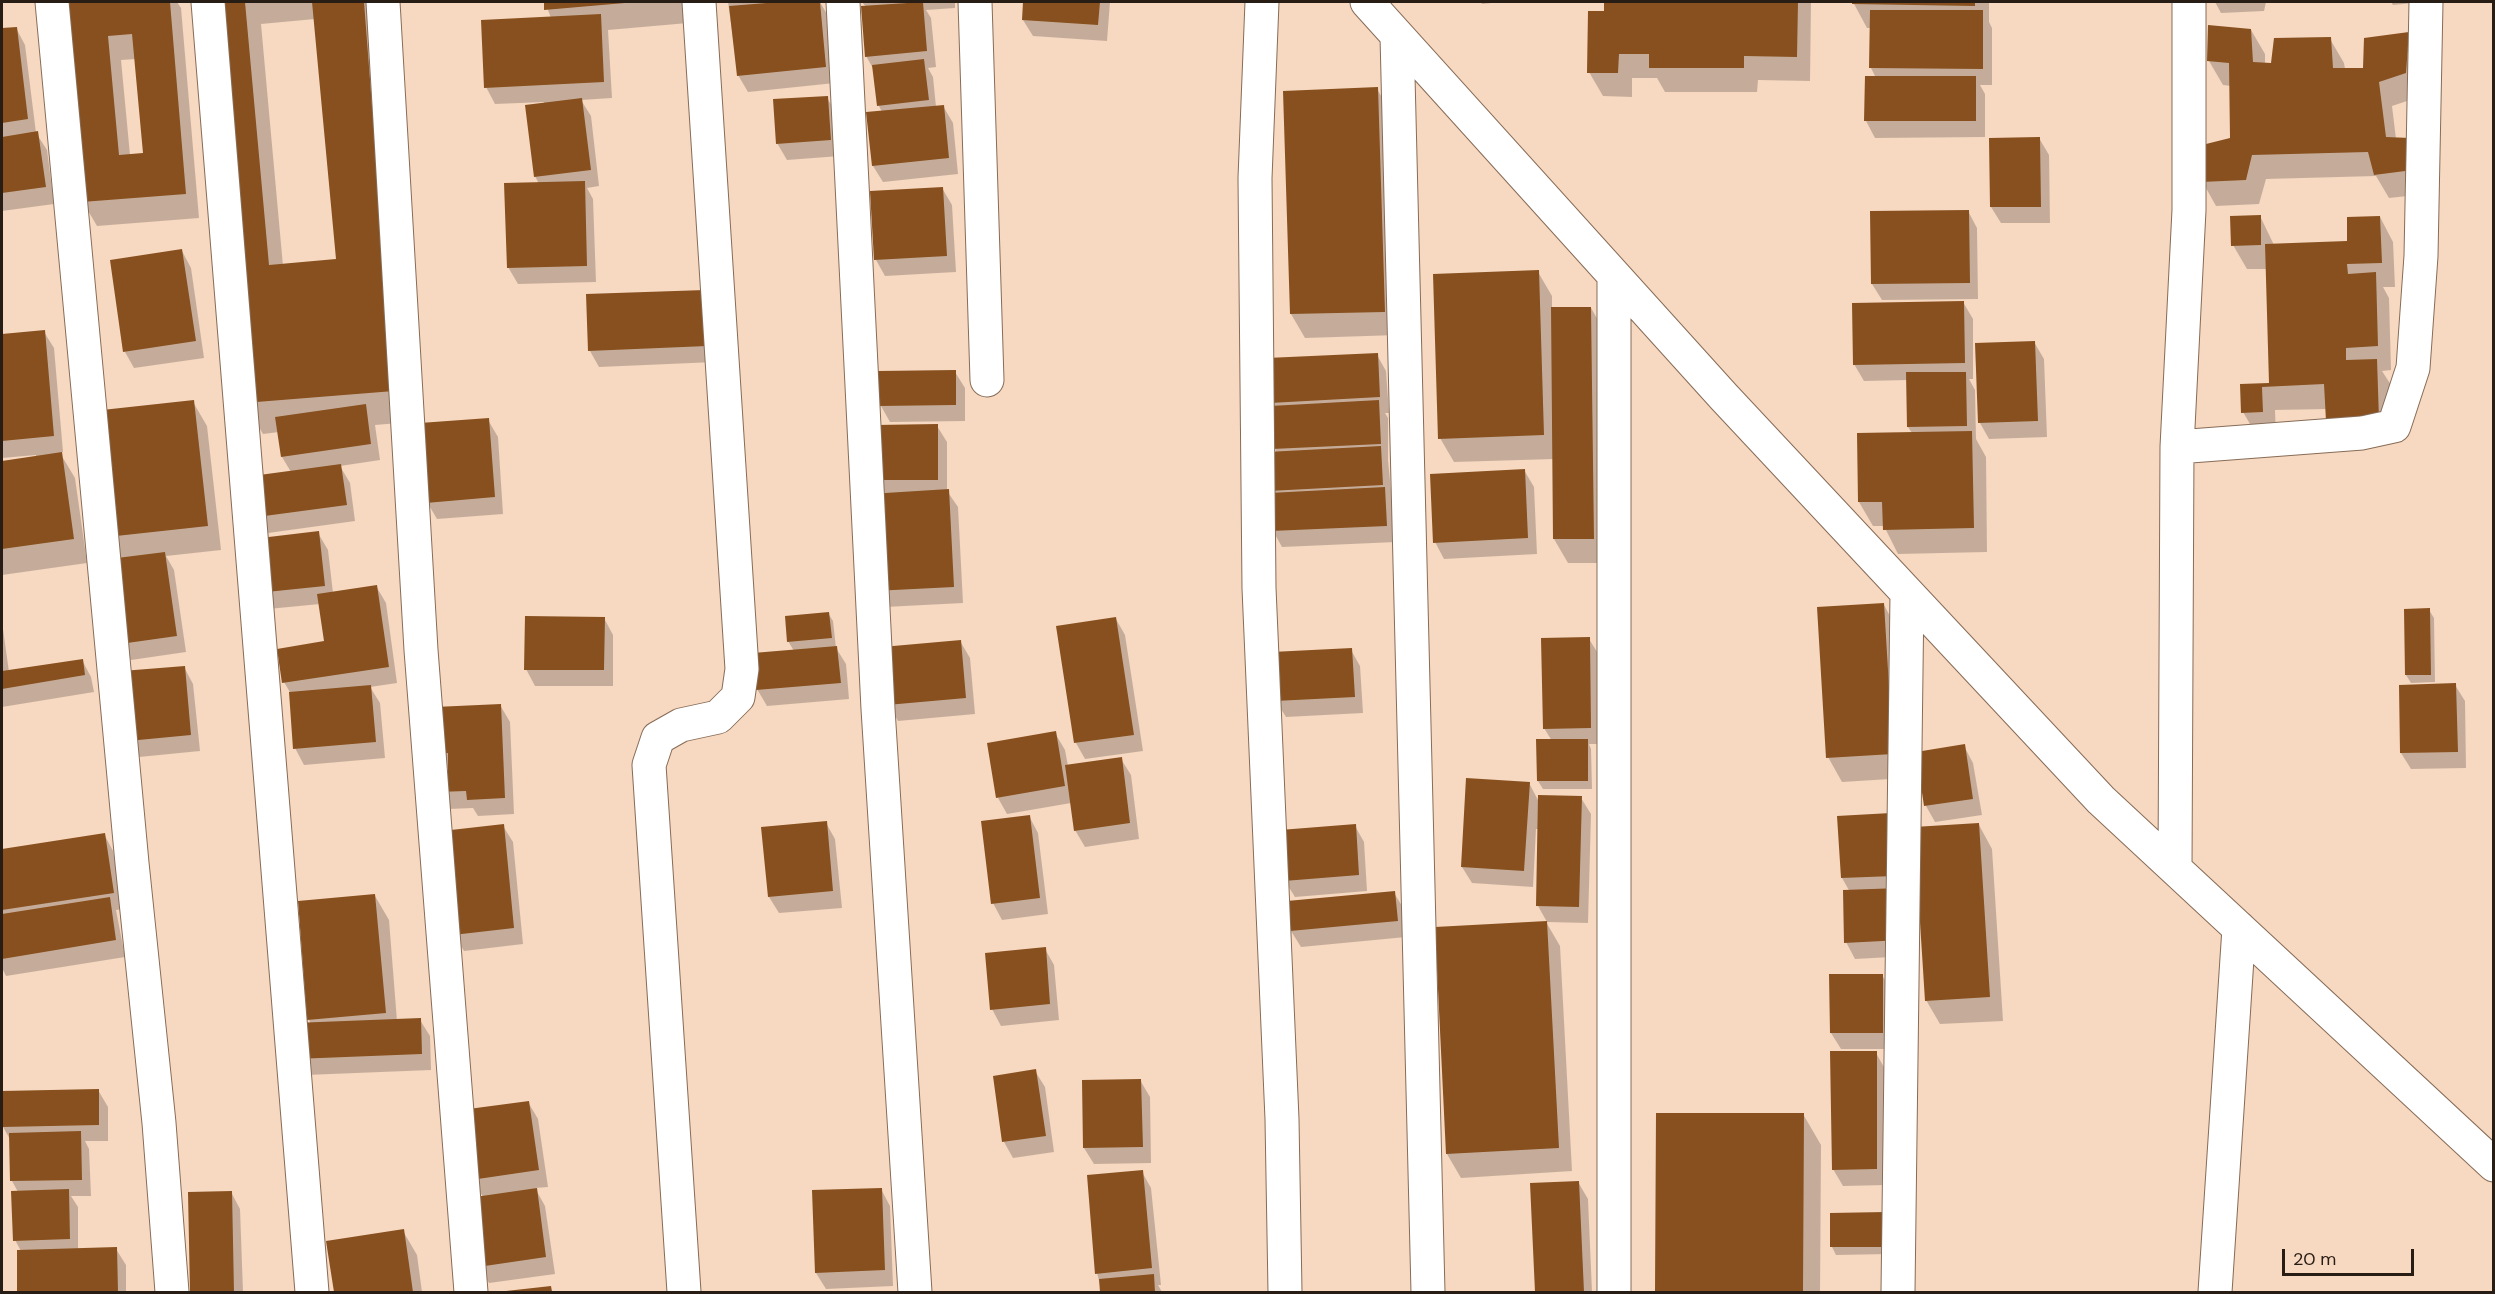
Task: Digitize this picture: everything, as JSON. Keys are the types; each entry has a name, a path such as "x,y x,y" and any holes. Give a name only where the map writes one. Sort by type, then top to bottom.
{"street":[{"path":"52,2 132,863 159,1123 172,1293"},
{"path":"208,2 312,1293"},
{"path":"383,2 421,650 471,1293"},
{"path":"684,1293 650,765 658,738 681,725 718,717 738,697 742,669 699,2"},
{"path":"843,2 878,709 915,1293"},
{"path":"975,2 987,380"},
{"path":"1262,2 1255,178 1259,577 1282,1119 1285,1293"},
{"path":"1367,2 1614,276 1907,594 2101,800 2493,1165"},
{"path":"2175,868 2177,447 2189,210 2189,2"},
{"path":"2177,447 2361,433 2394,426 2413,368 2421,256 2426,2"},
{"path":"1397,36 1428,1293"},
{"path":"1614,276 1614,1293"},
{"path":"1898,1293 1907,594"},
{"path":"2215,1293 2239,928"}],"building":[{"path":"65,2 170,2 186,194 82,202","holes":["132,34 143,153 119,155 108,36"]},
{"path":"212,2 245,2 269,265 336,259 312,2 364,2 394,391 244,403"},
{"path":"544,2 625,2 625,3 544,10"},
{"path":"779,2 820,2 826,67 737,76 729,6"},
{"path":"923,2 927,51 865,57 861,6"},
{"path":"1023,2 1100,2 1098,25 1022,20"},
{"path":"1604,2 1798,2 1797,57 1744,56 1744,68 1649,68 1649,54 1619,54 1618,73 1587,73 1588,11 1604,11"},
{"path":"1852,2 1975,2 1975,6 1852,4"},
{"path":"1870,10 1983,10 1983,69 1869,68"},
{"path":"601,14 604,82 484,88 481,20"},
{"path":"2208,25 2251,29 2253,62 2271,63 2274,38 2331,37 2333,68 2363,68 2364,38 2409,32 2406,73 2379,82 2386,137 2410,138 2413,170 2374,175 2368,152 2252,155 2246,180 2201,182 2206,144 2230,138 2229,63 2207,61"},
{"path":"17,27 28,119 2,123 2,28"},
{"path":"924,59 929,100 877,106 872,65"},
{"path":"1865,76 1976,76 1976,121 1864,121"},
{"path":"1378,87 1385,312 1290,314 1283,91"},
{"path":"828,96 831,140 776,144 773,99"},
{"path":"582,98 591,170 534,177 525,105"},
{"path":"944,105 949,158 872,166 866,112"},
{"path":"38,131 46,187 2,193 2,137"},
{"path":"2040,137 2041,207 1990,207 1989,138"},
{"path":"585,181 587,266 507,268 504,183"},
{"path":"943,187 947,256 874,260 870,191"},
{"path":"1969,210 1970,283 1871,284 1870,211"},
{"path":"2261,215 2261,245 2231,246 2230,216"},
{"path":"2380,216 2382,263 2347,264 2348,274 2376,272 2378,346 2346,348 2346,360 2377,359 2379,419 2326,421 2324,384 2262,387 2263,412 2241,413 2240,384 2269,383 2265,244 2347,241 2347,217"},
{"path":"182,249 196,341 123,352 110,260"},
{"path":"1539,270 1544,435 1438,439 1433,274"},
{"path":"705,290 707,346 588,351 586,294"},
{"path":"1964,301 1965,363 1853,365 1852,303"},
{"path":"1551,307 1591,307 1594,539 1553,539"},
{"path":"45,330 54,436 2,441 2,334"},
{"path":"2035,341 2038,421 1978,423 1975,343"},
{"path":"1378,353 1380,397 1270,403 1267,358"},
{"path":"956,370 956,405 879,406 878,371"},
{"path":"1906,372 1966,372 1967,426 1907,427"},
{"path":"194,400 208,526 107,537 93,411"},
{"path":"1379,400 1381,444 1272,449 1270,406"},
{"path":"366,404 371,444 281,457 275,417"},
{"path":"489,418 495,497 426,503 420,423"},
{"path":"938,424 938,480 876,480 876,425"},
{"path":"1972,431 1974,528 1883,530 1882,502 1858,502 1857,433"},
{"path":"1381,446 1383,485 1269,491 1267,452"},
{"path":"62,452 74,539 2,549 2,461"},
{"path":"341,464 347,505 257,517 252,476"},
{"path":"1525,469 1528,538 1433,543 1430,474"},
{"path":"1385,487 1387,526 1271,531 1269,493"},
{"path":"949,489 954,587 874,591 869,494"},
{"path":"319,531 325,586 257,593 252,539"},
{"path":"165,552 177,636 120,644 109,559"},
{"path":"377,585 389,667 282,683 277,649 324,641 317,594"},
{"path":"1884,603 1893,754 1826,758 1817,607"},
{"path":"2430,608 2431,675 2405,675 2404,609"},
{"path":"829,612 832,638 787,642 785,616"},
{"path":"525,616 605,617 604,670 524,670"},
{"path":"1116,617 1134,735 1074,743 1056,626"},
{"path":"1590,637 1591,728 1543,729 1541,638"},
{"path":"961,640 966,698 887,705 882,647"},
{"path":"837,646 841,683 756,690 753,653"},
{"path":"1352,648 1355,697 1275,701 1272,652"},
{"path":"83,659 85,675 2,689 2,671"},
{"path":"185,666 191,735 128,741 122,671"},
{"path":"2456,683 2458,752 2400,753 2399,685"},
{"path":"371,685 376,742 293,749 289,692"},
{"path":"501,704 505,798 467,800 466,791 438,792 437,772 448,772 448,753 436,754 435,707"},
{"path":"1056,731 1065,786 996,798 987,743"},
{"path":"1536,739 1588,739 1588,781 1537,781"},
{"path":"1965,744 1973,799 1924,806 1916,752"},
{"path":"1122,757 1130,823 1074,831 1065,765"},
{"path":"1466,778 1530,782 1524,871 1461,867"},
{"path":"1538,795 1582,796 1579,907 1536,906"},
{"path":"1891,813 1894,876 1841,878 1837,816"},
{"path":"1030,815 1040,898 991,904 981,821"},
{"path":"827,821 833,891 768,897 761,827"},
{"path":"1979,823 1990,997 1925,1001 1914,827"},
{"path":"504,824 514,928 453,935 442,831"},
{"path":"1356,824 1359,875 1284,881 1280,830"},
{"path":"105,833 114,893 2,910 2,849"},
{"path":"1900,888 1902,940 1844,943 1843,890"},
{"path":"1395,891 1398,921 1290,931 1287,901"},
{"path":"375,894 386,1013 307,1020 298,901"},
{"path":"110,897 116,940 2,959 2,914"},
{"path":"1547,921 1559,1148 1446,1154 1435,927"},
{"path":"1046,947 1050,1004 990,1010 985,953"},
{"path":"1829,974 1883,974 1883,1033 1830,1033"},
{"path":"421,1018 422,1054 295,1059 294,1023"},
{"path":"1830,1051 1877,1051 1877,1169 1832,1170"},
{"path":"1036,1069 1046,1136 1002,1142 993,1076"},
{"path":"1141,1079 1143,1147 1083,1148 1082,1080"},
{"path":"99,1089 99,1125 2,1127 2,1091"},
{"path":"529,1101 539,1170 471,1180 461,1110"},
{"path":"1656,1113 1804,1113 1803,1292 1655,1292"},
{"path":"81,1131 82,1180 10,1181 9,1133"},
{"path":"1143,1170 1152,1268 1095,1274 1087,1175"},
{"path":"1579,1181 1584,1292 1535,1292 1530,1183"},
{"path":"537,1188 546,1257 478,1267 468,1198"},
{"path":"882,1188 885,1270 815,1273 812,1190"},
{"path":"69,1189 70,1239 13,1241 11,1191"},
{"path":"232,1191 234,1292 190,1292 188,1192"},
{"path":"1886,1212 1887,1247 1830,1247 1830,1213"},
{"path":"404,1229 413,1292 334,1292 326,1241"},
{"path":"117,1247 118,1292 17,1292 17,1250"},
{"path":"1154,1274 1155,1292 1100,1292 1099,1279"},
{"path":"551,1286 552,1292 506,1292 506,1291"}]}
